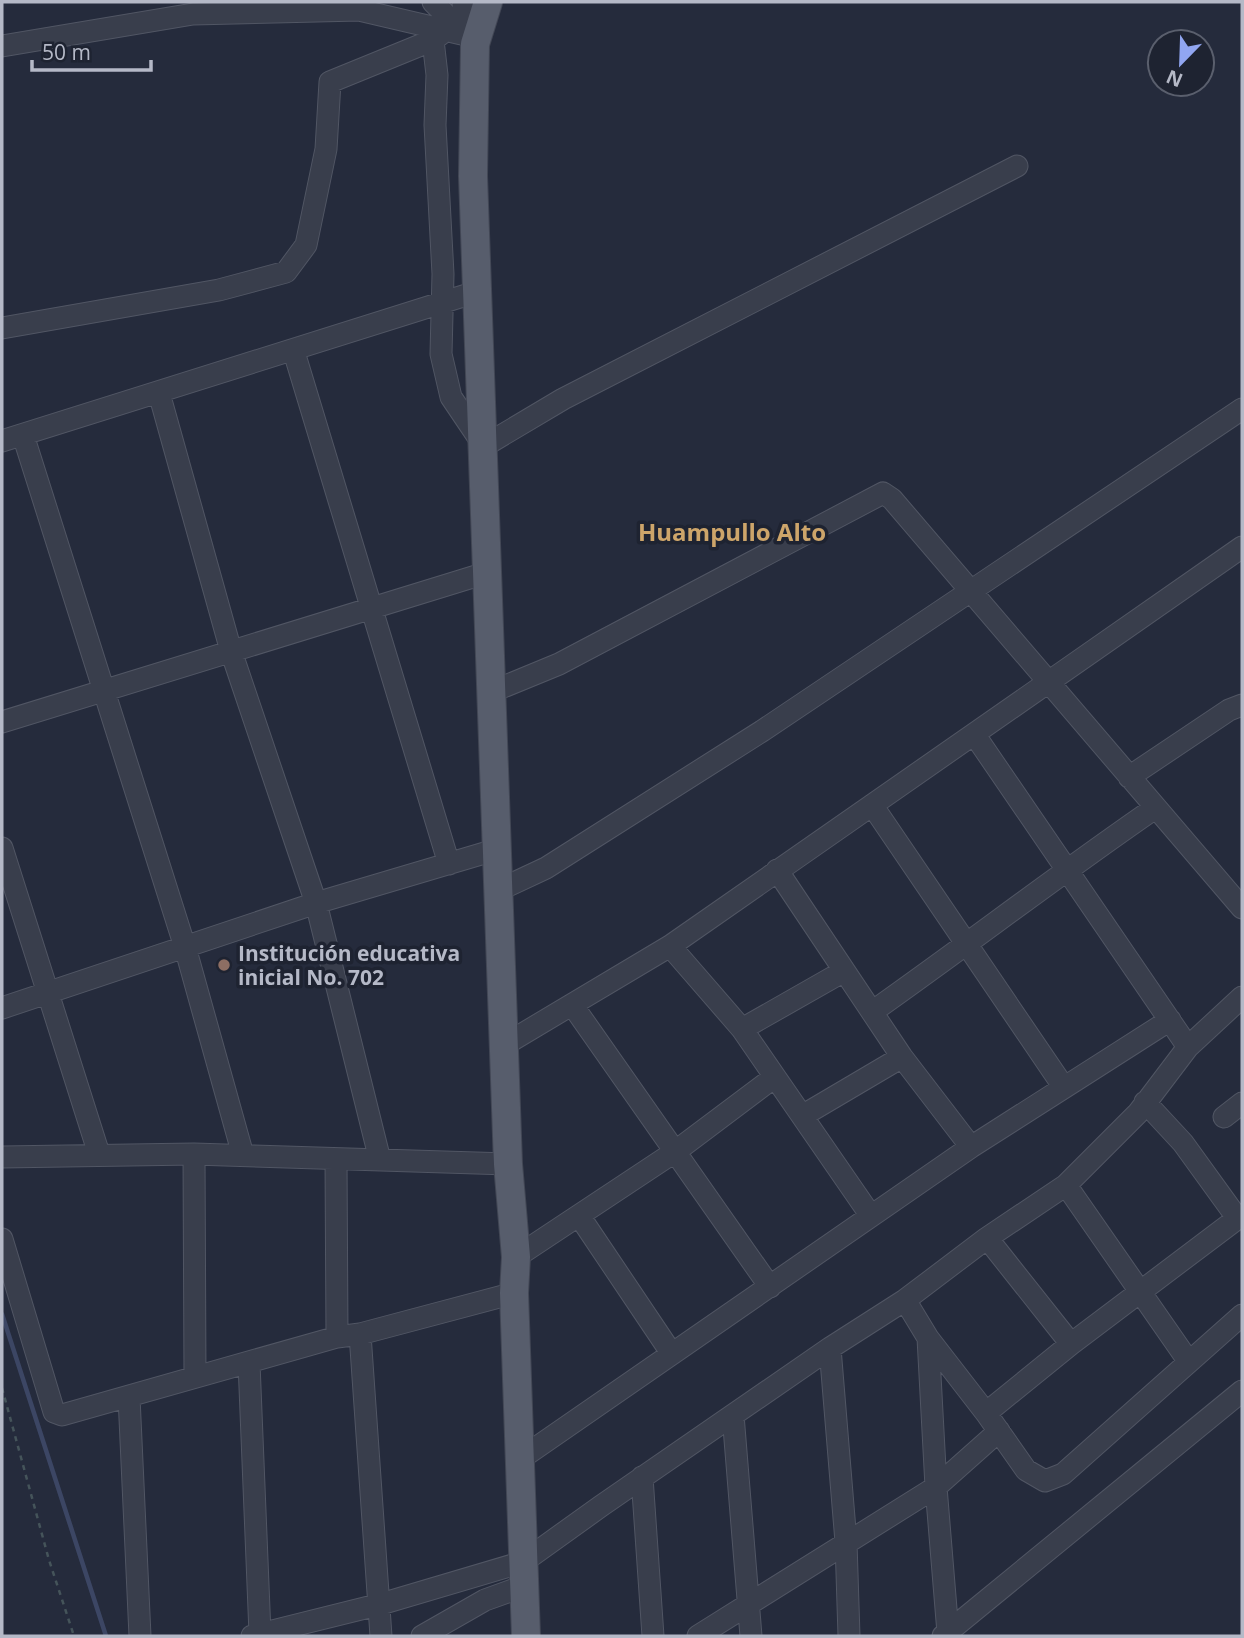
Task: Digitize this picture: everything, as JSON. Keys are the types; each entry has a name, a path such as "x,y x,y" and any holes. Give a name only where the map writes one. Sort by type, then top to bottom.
{"main road":[{"path":"488,2 471,40 473,176 508,1164 516,1257 514,1293 526,1636"}],"street":[{"path":"433,2 471,40"},
{"path":"463,2 471,40"},
{"path":"2,46 189,8 359,10 439,36 471,40"},
{"path":"439,36 435,125 443,274 440,304 441,354 451,397 484,446 563,399 1017,166"},
{"path":"2,328 219,290 286,272 306,244 326,149 330,82 439,36"},
{"path":"2,441 294,352 479,291"},
{"path":"294,352 449,864"},
{"path":"159,393 231,651 316,903 380,1160"},
{"path":"499,890 546,868 762,731 1242,409"},
{"path":"23,435 101,690 185,947 243,1155"},
{"path":"491,692 559,664 881,493 892,499 1242,908"},
{"path":"504,1045 670,946 1048,683 1239,558"},
{"path":"2,722 489,572"},
{"path":"1129,777 1229,710 1242,705"},
{"path":"974,734 1188,1047"},
{"path":"872,805 1063,1086"},
{"path":"872,1012 967,946 1066,869 1155,808"},
{"path":"2,848 99,1154"},
{"path":"2,1008 316,903 498,849"},
{"path":"777,870 902,1057 971,1147"},
{"path":"670,946 742,1029 773,1078 871,1216"},
{"path":"742,1029 844,971"},
{"path":"422,1636 524,1574 642,1477 905,1300 987,1238 1066,1185 1145,1102 1188,1047 1242,997"},
{"path":"573,1006 770,1287"},
{"path":"520,1459 971,1147 1170,1020"},
{"path":"802,1116 902,1057"},
{"path":"516,1257 676,1151 773,1078"},
{"path":"986,1413 1071,1344 1238,1224 1182,1143 1145,1102"},
{"path":"1224,1117 1242,1103"},
{"path":"2,1157 194,1154 508,1164"},
{"path":"194,1154 195,1377"},
{"path":"336,1159 337,1337"},
{"path":"1066,1185 1189,1362"},
{"path":"580,1217 672,1354"},
{"path":"987,1238 1071,1344"},
{"path":"2,1239 54,1412 62,1415 337,1337 360,1334 514,1293"},
{"path":"905,1300 928,1338 1031,1474 1045,1481 1056,1479 1242,1315"},
{"path":"360,1334 381,1604 381,1636"},
{"path":"928,1338 946,1634"},
{"path":"830,1348 846,1542 849,1636"},
{"path":"249,1363 256,1635 381,1604 524,1574"},
{"path":"946,1634 1242,1391"},
{"path":"129,1397 140,1636"},
{"path":"733,1415 751,1636"},
{"path":"698,1636 936,1487 999,1431"},
{"path":"642,1477 653,1636"}],"path":[{"path":"2,1388 49,1560 74,1636"}],"waterway":[{"path":"2,1314 106,1636"}],"place":[{"name":"Institución educativa inicial No. 702","path":"224,965"}],"district":[{"name":"Huampullo Alto","path":"732,531"}]}
